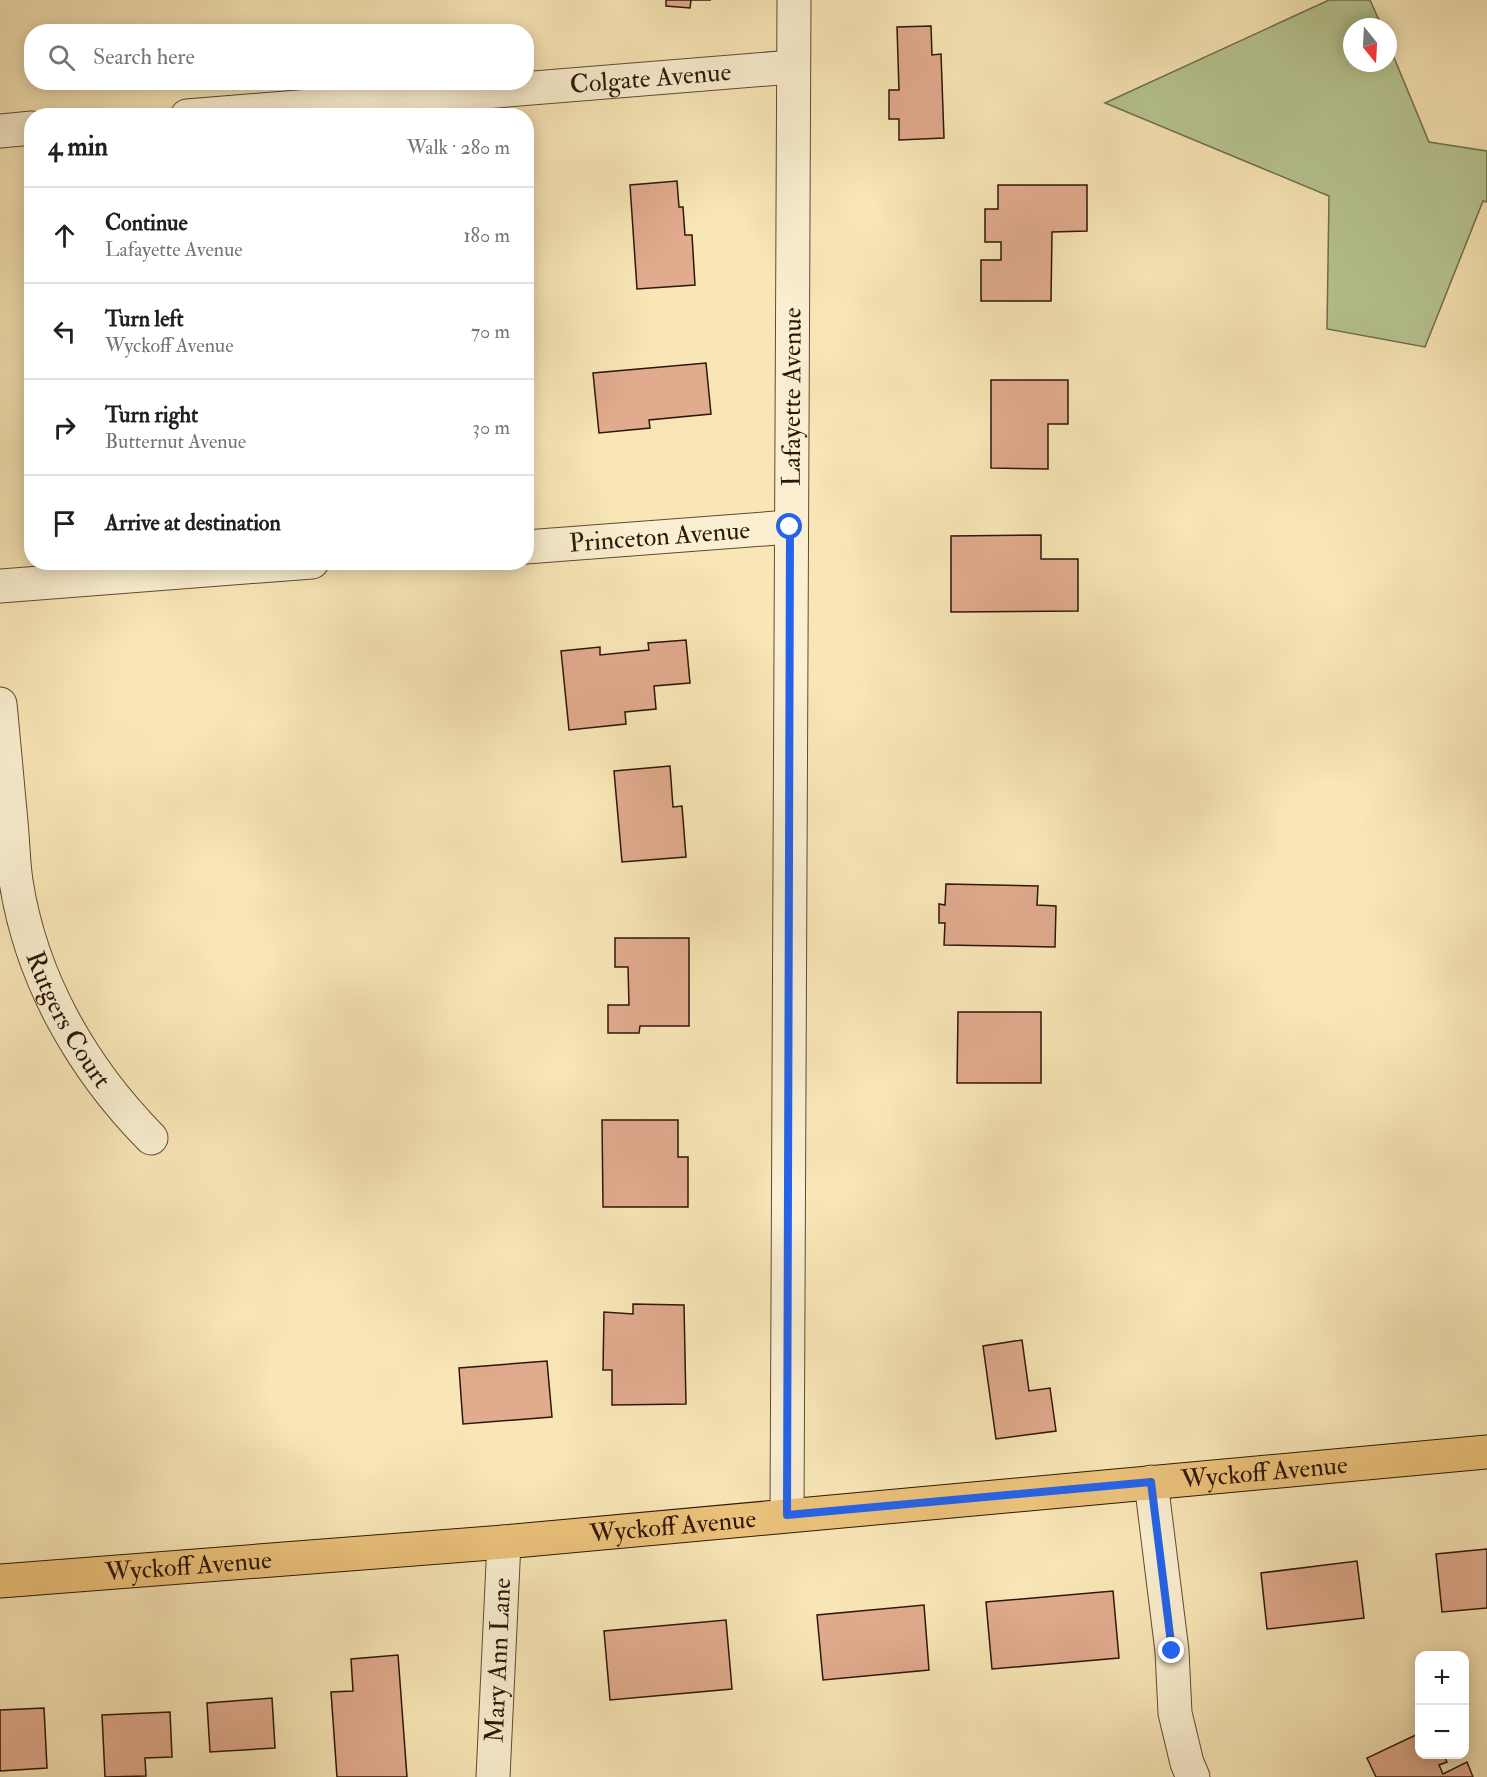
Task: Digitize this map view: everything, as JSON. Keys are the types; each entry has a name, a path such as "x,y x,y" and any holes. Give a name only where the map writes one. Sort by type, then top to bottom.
{"main road":[{"name":"Wyckoff Avenue","path":"0,1581 504,1542 1487,1452"}],"street":[{"name":"Lafayette Avenue","path":"787,1515 794,0"},
{"name":"Colgate Avenue","path":"534,88 792,67"},
{"name":"Colgate Avenue","path":"286,108 508,90"},
{"path":"0,130 24,128"},
{"name":"Princeton Avenue","path":"534,546 790,527"},
{"path":"0,586 208,570"},
{"name":"Rutgers Court","path":"0,704 16,881 30,943 53,1002 84,1057 127,1113 151,1138"},
{"path":"1151,1482 1172,1651 1175,1713 1186,1762 1193,1777"},
{"name":"Mary Ann Lane","path":"493,1777 504,1542"}],"green space":[{"path":"1329,0 1370,0 1378,18 1343,18 1343,72 1397,72 1397,65 1429,142 1487,151 1487,202 1483,201 1425,347 1327,329 1329,196 1105,103"}],"building":[{"path":"666,0 691,0 690,8 666,6"},
{"path":"931,26 932,55 941,54 944,138 899,140 899,119 889,119 889,90 899,90 897,27"},
{"path":"677,181 679,207 683,207 685,235 692,235 695,285 637,289 630,185"},
{"path":"998,185 1087,185 1087,231 1052,232 1051,301 981,301 981,260 1001,260 1001,242 985,242 985,209 998,209"},
{"path":"706,363 711,414 649,420 650,428 599,433 593,373"},
{"path":"991,380 1068,380 1068,424 1048,424 1048,469 991,468"},
{"path":"1041,535 1041,559 1078,559 1078,611 951,612 951,536"},
{"path":"686,640 690,683 654,686 656,709 625,712 626,724 569,730 561,651 600,647 600,655 649,650 648,643"},
{"path":"670,766 673,807 682,806 686,857 622,862 614,771"},
{"path":"946,884 1038,886 1037,905 1056,906 1055,947 944,945 945,923 939,923 939,904 945,905"},
{"path":"615,938 689,938 689,1026 640,1026 639,1033 608,1033 608,1005 629,1005 628,967 615,967"},
{"path":"958,1012 1041,1012 1041,1083 957,1083"},
{"path":"602,1120 678,1120 678,1157 688,1157 688,1207 603,1207"},
{"path":"633,1304 684,1305 686,1404 612,1405 612,1370 603,1370 604,1312 633,1314"},
{"path":"1022,1340 1029,1391 1050,1388 1056,1431 996,1439 983,1346"},
{"path":"547,1361 552,1417 463,1424 459,1368"},
{"path":"1487,1549 1487,1608 1442,1612 1436,1554"},
{"path":"1357,1561 1364,1618 1267,1629 1261,1573"},
{"path":"1113,1591 1119,1658 992,1669 986,1602"},
{"path":"924,1605 929,1670 823,1680 817,1615"},
{"path":"726,1620 732,1689 610,1700 604,1631"},
{"path":"398,1655 407,1777 337,1777 331,1692 353,1691 351,1659"},
{"path":"272,1698 275,1748 210,1752 207,1703"},
{"path":"44,1708 47,1768 0,1771 0,1710"},
{"path":"170,1712 172,1757 145,1758 146,1776 105,1777 102,1715"},
{"path":"1415,1735 1415,1759 1446,1759 1447,1762 1439,1765 1443,1774 1467,1762 1473,1777 1376,1777 1367,1758"}],"route":[{"path":"790,527 787,1515 1151,1482 1172,1651"}]}
